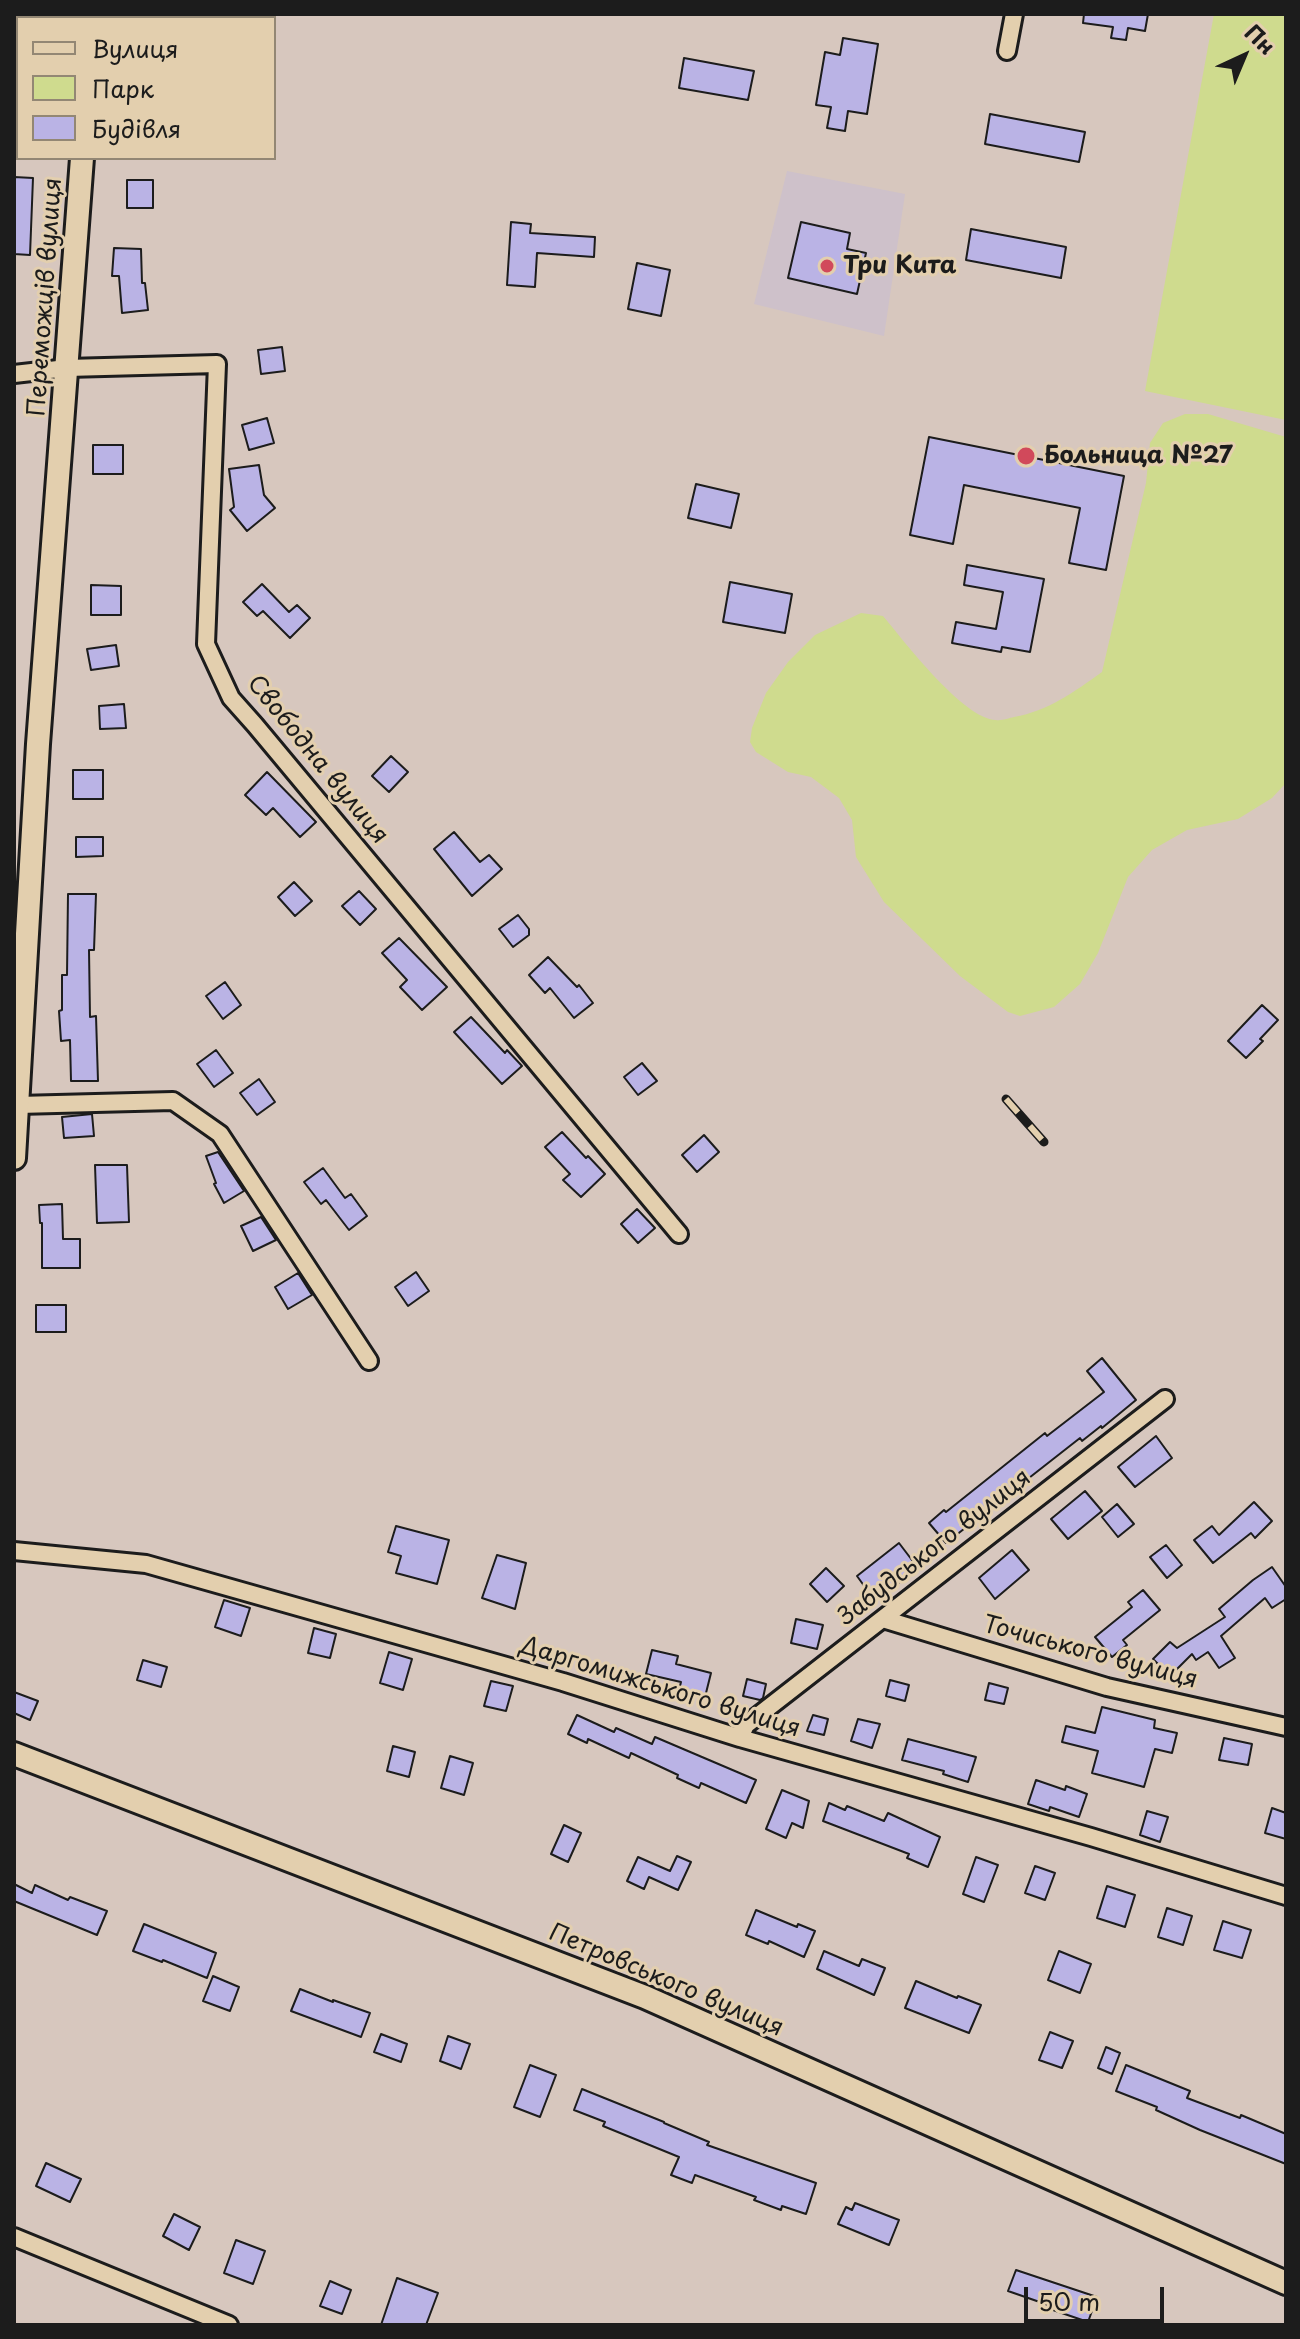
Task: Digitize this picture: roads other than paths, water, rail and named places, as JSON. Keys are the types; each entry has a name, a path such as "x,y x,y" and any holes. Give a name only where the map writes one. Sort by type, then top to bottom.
{"main road":[{"name":"Переможців вулиця","path":"14,1158 38,744 82,160"},
{"name":"Петровського вулиця","path":"14,1754 645,1997 1286,2283"}],"street":[{"path":"1007,51 1014,14"},
{"name":"Свободна вулиця","path":"14,374 67,368 217,364 206,644 231,698 679,1234"},
{"path":"18,1105 173,1101 220,1134 369,1361"},
{"name":"Забудського вулиця","path":"740,1738 746,1725 1165,1399"},
{"name":"Даргомижського вулиця","path":"14,1551 146,1564 563,1682 740,1738 1091,1837 1286,1896"},
{"name":"Точиського вулиця","path":"883,1619 1107,1687 1286,1727"},
{"path":"14,2237 229,2325"}],"railway":[{"path":"1006,1099 1044,1142"}],"place":[{"name":"Три Кита","path":"827,266"},
{"name":"Больница №27","path":"1026,456"}]}
